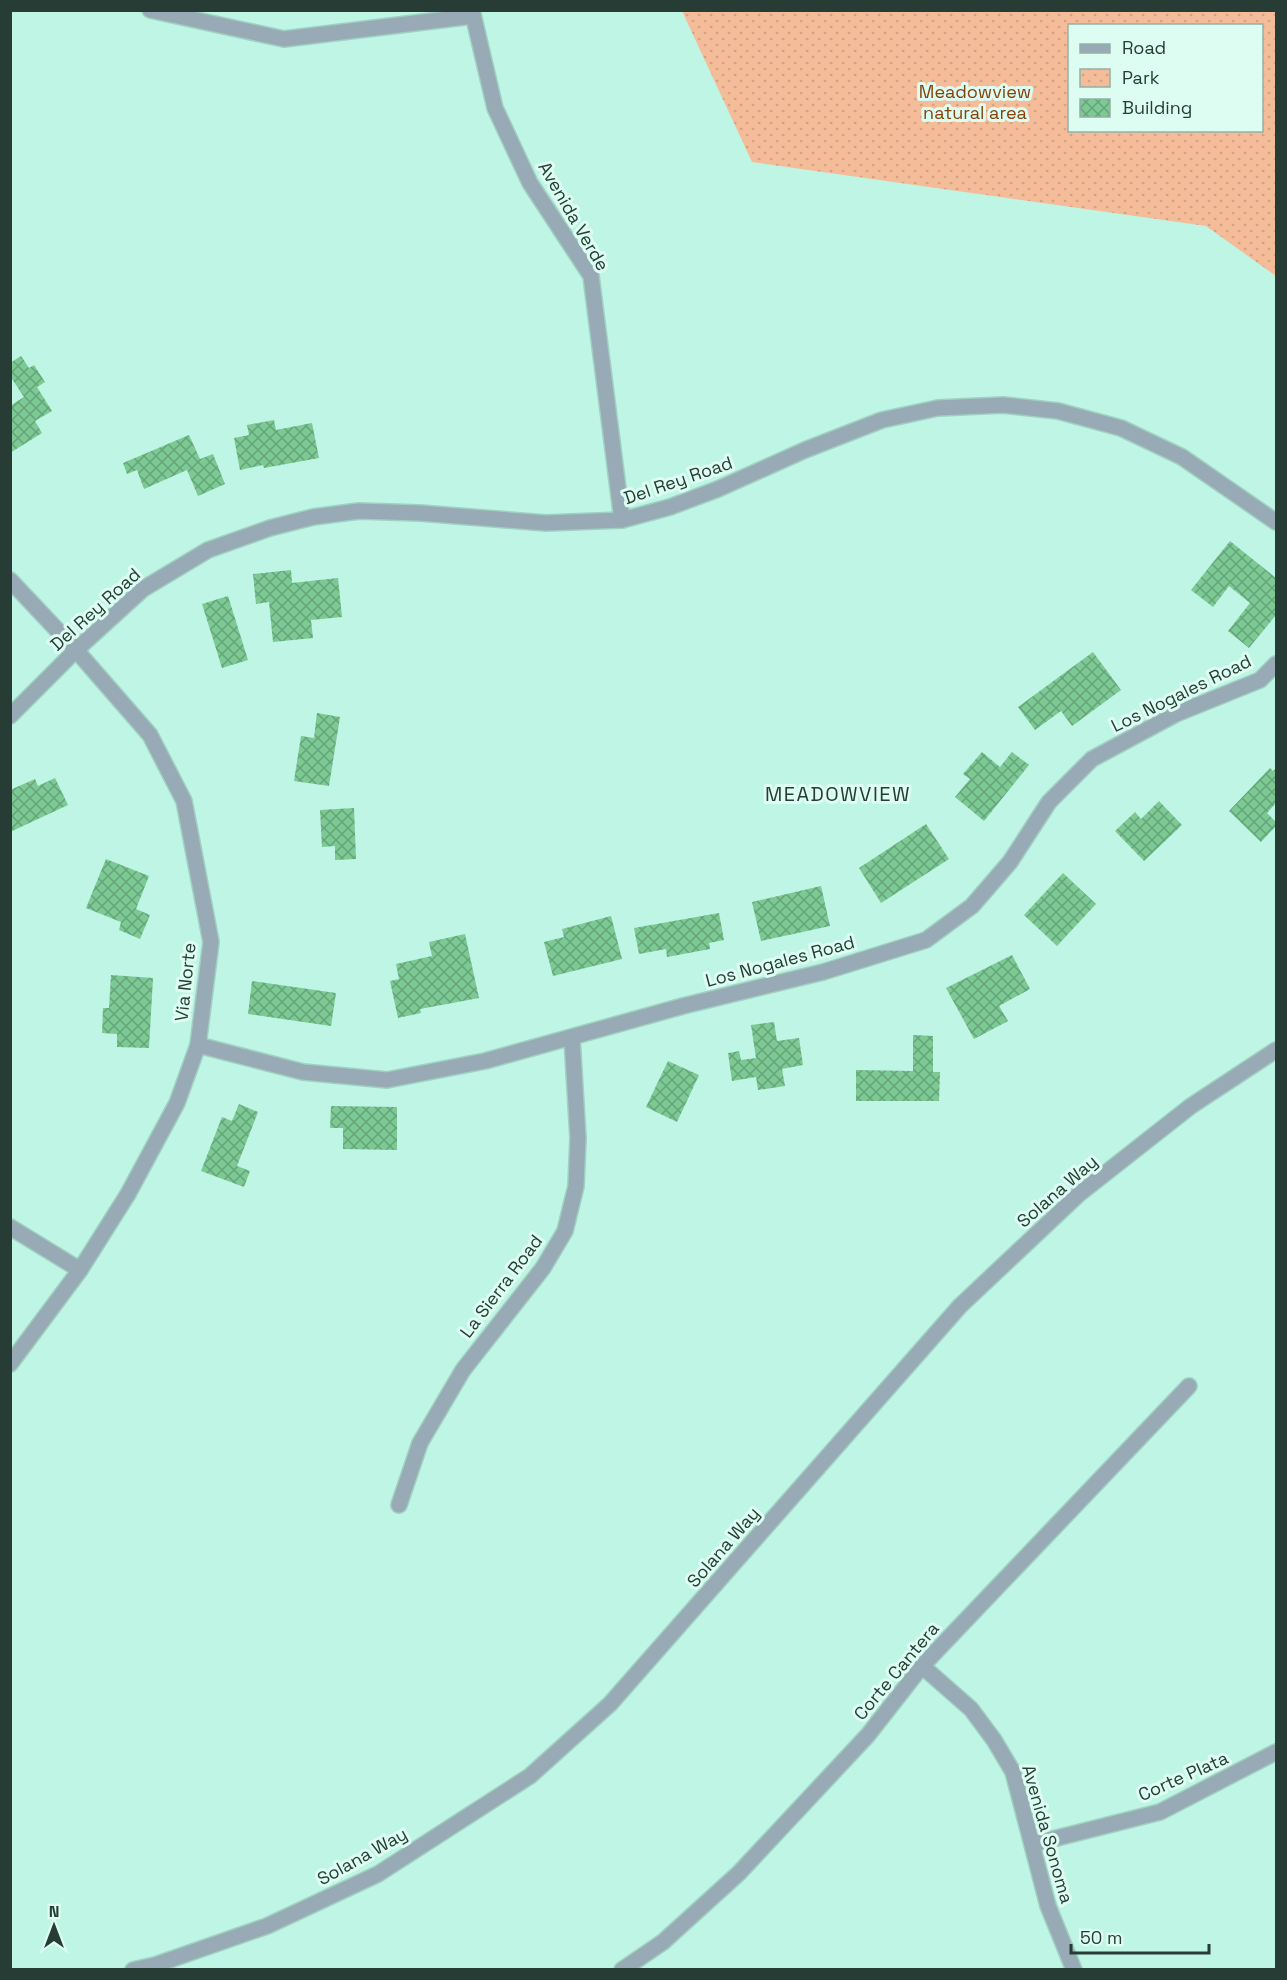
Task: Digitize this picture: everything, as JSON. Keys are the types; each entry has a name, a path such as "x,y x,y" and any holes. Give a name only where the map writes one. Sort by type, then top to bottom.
{"street":[{"path":"150,10 284,39 472,13"},
{"name":"Avenida Verde","path":"472,13 495,108 530,183 591,276 622,520"},
{"name":"Del Rey Road","path":"10,716 76,650 143,589 208,550 270,528 312,517 359,511 420,513 546,523 622,520 670,507 718,489 805,450 882,420 938,408 1004,405 1058,411 1121,428 1182,457 1276,522"},
{"name":"Via Norte","path":"10,580 76,650 150,735 184,801 210,942 198,1045 177,1103 128,1194 80,1270 10,1364"},
{"name":"Los Nogales Road","path":"198,1045 303,1072 387,1080 485,1061 683,1006 823,972 926,940 972,906 1010,862 1049,802 1092,759 1176,714 1260,680 1276,664"},
{"name":"La Sierra Road","path":"399,1505 420,1443 463,1370 543,1268 565,1231 576,1186 578,1138 572,1038"},
{"name":"Solana Way","path":"133,1970 155,1965 267,1926 378,1874 530,1776 610,1704 960,1306 1078,1194 1191,1106 1276,1050"},
{"path":"10,1227 80,1270"},
{"name":"Corte Cantera","path":"622,1970 663,1942 739,1873 868,1735 921,1666 1189,1386"},
{"name":"Avenida Sonoma","path":"921,1666 971,1709 994,1740 1013,1772 1048,1906 1074,1970"},
{"name":"Corte Plata","path":"1033,1844 1161,1812 1276,1752"}],"green space":[{"name":"Meadowview natural area","path":"682,11 1276,11 1276,276 1206,226 752,162"}],"building":[{"path":"21,356 29,368 34,365 45,382 37,387 52,411 35,421 42,433 10,453 10,406 24,397 10,376 10,363"},
{"path":"274,420 276,430 312,423 319,458 240,470 234,438 249,435 247,425"},
{"path":"189,435 200,459 213,454 225,484 198,496 187,470 144,489 137,470 127,474 123,463"},
{"path":"1230,541 1276,578 1276,615 1249,648 1228,631 1250,603 1229,586 1213,607 1191,590"},
{"path":"291,570 292,583 338,578 342,617 311,620 313,638 273,642 269,602 256,604 253,574"},
{"path":"228,596 248,660 222,668 202,604"},
{"path":"1093,652 1121,690 1072,726 1061,711 1035,730 1018,707"},
{"path":"317,713 340,717 329,786 294,781 301,736 314,738"},
{"path":"982,752 1000,767 1012,752 1029,765 984,821 955,797 970,779 963,774"},
{"path":"1270,768 1273,771 1276,768 1276,803 1267,813 1276,822 1276,826 1261,842 1229,811"},
{"path":"55,778 68,805 10,832 10,790 35,779 38,786"},
{"path":"1159,801 1182,825 1144,861 1115,831 1135,812 1141,819"},
{"path":"354,808 356,859 335,860 335,846 322,847 320,810"},
{"path":"926,824 949,859 881,903 859,868"},
{"path":"106,859 149,876 136,909 150,915 140,939 119,930 121,922 86,908"},
{"path":"1063,873 1096,904 1057,946 1024,915"},
{"path":"821,886 830,926 761,941 752,902"},
{"path":"719,913 724,940 709,943 710,949 667,957 666,949 639,954 634,928"},
{"path":"611,916 622,959 553,976 544,942 564,937 562,929"},
{"path":"465,934 479,998 420,1009 421,1013 398,1018 390,981 399,979 396,964 432,956 429,942"},
{"path":"1012,955 1030,989 999,1006 1008,1021 974,1039 946,988"},
{"path":"111,975 153,978 149,1048 117,1047 117,1034 102,1033 103,1008 109,1008"},
{"path":"252,981 336,993 331,1026 248,1014"},
{"path":"774,1022 777,1041 799,1038 803,1065 782,1069 785,1086 758,1090 756,1077 732,1081 728,1053 739,1051 741,1060 756,1058 751,1025"},
{"path":"913,1035 933,1036 933,1072 940,1072 939,1101 856,1101 856,1070 913,1071"},
{"path":"668,1061 699,1075 677,1122 646,1107"},
{"path":"239,1104 258,1112 237,1166 250,1171 244,1187 201,1171 222,1117 232,1121"},
{"path":"331,1106 397,1107 397,1150 343,1149 343,1128 330,1128"}],"district":[{"name":"MEADOWVIEW","path":"838,794"}]}
